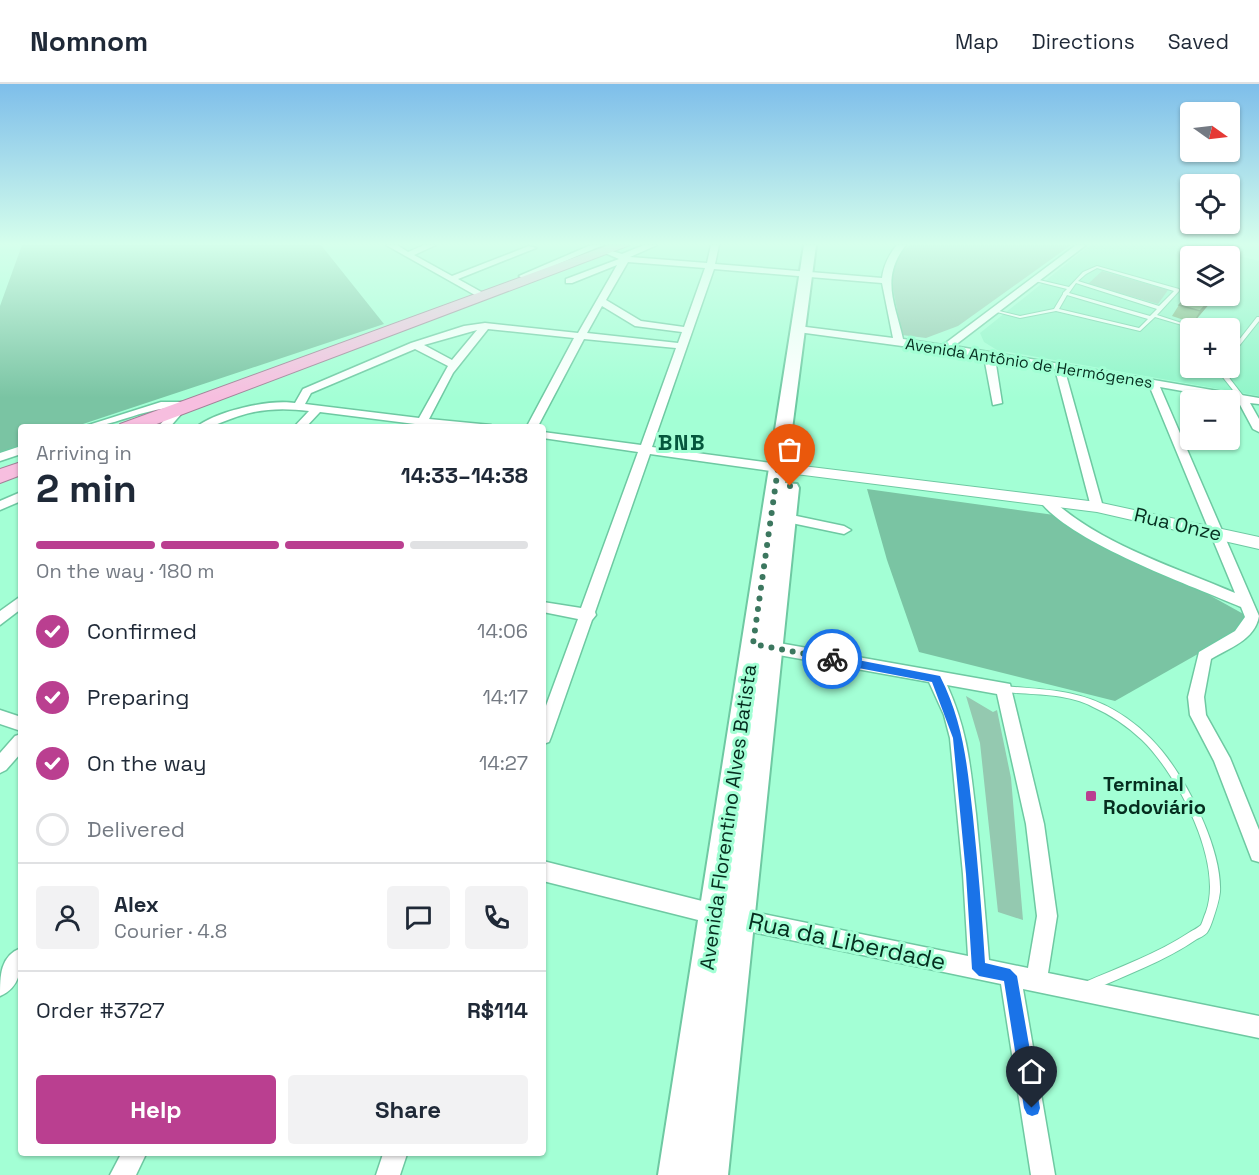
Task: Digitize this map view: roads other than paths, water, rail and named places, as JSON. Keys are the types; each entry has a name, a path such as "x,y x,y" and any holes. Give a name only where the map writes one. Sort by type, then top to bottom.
{"highway":[{"path":"137,424 482,296"},
{"path":"0,476 18,469"}],"main road":[{"name":"Avenida Florentino Alves Batista","path":"709,1175 740,918 762,646 808,296"},
{"name":"Avenida Florentino Alves Batista","path":"677,1175 714,914 787,518 785,469"}],"street":[{"path":"533,424 603,296"},
{"path":"546,729 589,615 681,346 680,330 696,296"},
{"path":"888,296 898,341"},
{"path":"946,347 1015,296"},
{"path":"601,301 638,324 680,330"},
{"path":"300,404 301,398 308,390 449,333 485,326 681,346"},
{"path":"212,424 261,407 300,404 421,424 454,365 485,326"},
{"name":"Avenida Antônio de Hermógenes","path":"804,330 946,347 1259,401"},
{"path":"416,345 454,365"},
{"path":"989,354 997,403"},
{"path":"1059,366 1096,507"},
{"path":"1153,383 1252,617 1252,623 1241,635 1203,657 1196,697 1198,715 1205,732 1221,758 1259,854"},
{"path":"1242,398 1259,429"},
{"path":"97,424 161,405 184,405"},
{"path":"166,424 184,405"},
{"path":"433,405 459,424"},
{"path":"302,424 318,408"},
{"path":"546,435 785,469"},
{"path":"0,457 18,451"},
{"name":"Rua Onze","path":"785,469 1096,507 1259,543"},
{"path":"0,508 18,498"},
{"path":"1045,500 1055,512 1068,520 1125,549 1247,604"},
{"path":"787,518 844,530"},
{"path":"0,619 18,604"},
{"path":"546,608 589,615"},
{"path":"762,646 936,679 1004,689 1035,824 1047,916 1036,982"},
{"path":"936,679 952,715 958,738 973,874 979,969"},
{"path":"0,717 18,723"},
{"path":"0,765 18,744"},
{"name":"Rua da Liberdade","path":"546,873 714,914 1259,1027"},
{"path":"0,985 18,962"},
{"path":"1010,976 1043,1175"},
{"path":"122,1175 133,1156"},
{"path":"388,1175 394,1156"}],"lane":[{"path":"1056,309 1064,296"},
{"path":"1083,296 1180,324"},
{"path":"1121,296 1161,308"},
{"path":"995,311 1020,317 1056,309 1134,330 1143,329 1172,296"},
{"path":"1240,342 1259,318"},
{"path":"1226,378 1242,398"},
{"path":"1004,689 1091,702 1120,716 1136,728 1158,751 1183,786 1212,862 1215,895 1204,929 1178,946 1079,990"}],"place":[{"name":"Terminal Rodoviário","path":"1091,796"}],"district":[{"name":"BNB","path":"682,442"}]}
